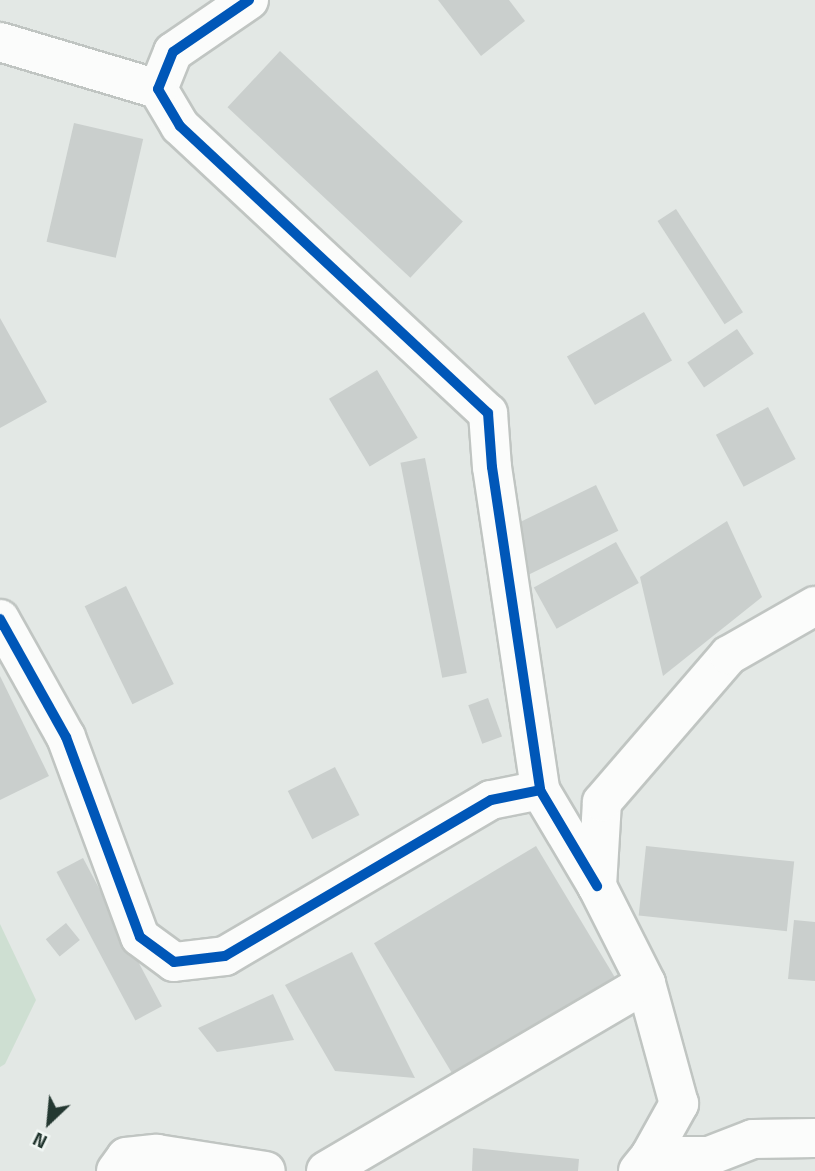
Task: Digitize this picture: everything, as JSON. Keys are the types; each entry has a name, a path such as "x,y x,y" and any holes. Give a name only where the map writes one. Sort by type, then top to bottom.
{"street":[{"path":"158,89 173,52 249,0"},
{"path":"0,42 158,89 180,126 488,414 492,467 540,790 597,886 646,983 678,1104 644,1163"},
{"path":"597,886 603,802 729,655 815,606"},
{"path":"0,619 66,737 140,937 174,962 225,956 491,800 540,790"},
{"path":"326,1171 646,983"},
{"path":"644,1163 709,1156 753,1139 815,1138"},
{"path":"116,1171 127,1157 156,1154 266,1171"}],"green space":[{"path":"0,924 36,1000 5,1064 0,1067"}],"building":[{"path":"438,0 509,0 525,21 481,56"},
{"path":"280,51 463,221 410,278 227,107"},
{"path":"74,123 143,139 116,258 47,242"},
{"path":"676,209 743,312 725,324 658,221"},
{"path":"644,312 672,360 595,405 567,357"},
{"path":"0,318 47,402 0,428"},
{"path":"737,329 754,354 704,387 687,363"},
{"path":"377,370 418,438 370,467 329,399"},
{"path":"768,407 796,459 744,487 716,435"},
{"path":"425,458 467,673 442,678 400,463"},
{"path":"596,485 618,531 528,575 506,529"},
{"path":"727,521 762,597 663,676 640,577"},
{"path":"616,542 639,583 557,629 534,588"},
{"path":"126,586 174,684 132,704 85,606"},
{"path":"0,676 49,776 0,800"},
{"path":"488,698 502,737 482,744 468,705"},
{"path":"335,767 360,815 312,839 288,791"},
{"path":"536,846 621,987 459,1085 374,943"},
{"path":"646,846 794,862 787,931 639,916"},
{"path":"83,858 162,1006 135,1020 57,872"},
{"path":"794,920 815,922 815,981 788,979"},
{"path":"66,923 80,940 60,956 46,939"},
{"path":"352,952 415,1078 335,1071 285,985"},
{"path":"273,994 294,1040 217,1052 198,1028"},
{"path":"473,1148 579,1159 578,1171 472,1171"}],"cycle path":[{"path":"249,0 173,52 158,89 180,126 488,413 492,467 540,790"},
{"path":"0,619 66,737 140,937 174,962 225,956 491,800 540,790 597,886"}]}
